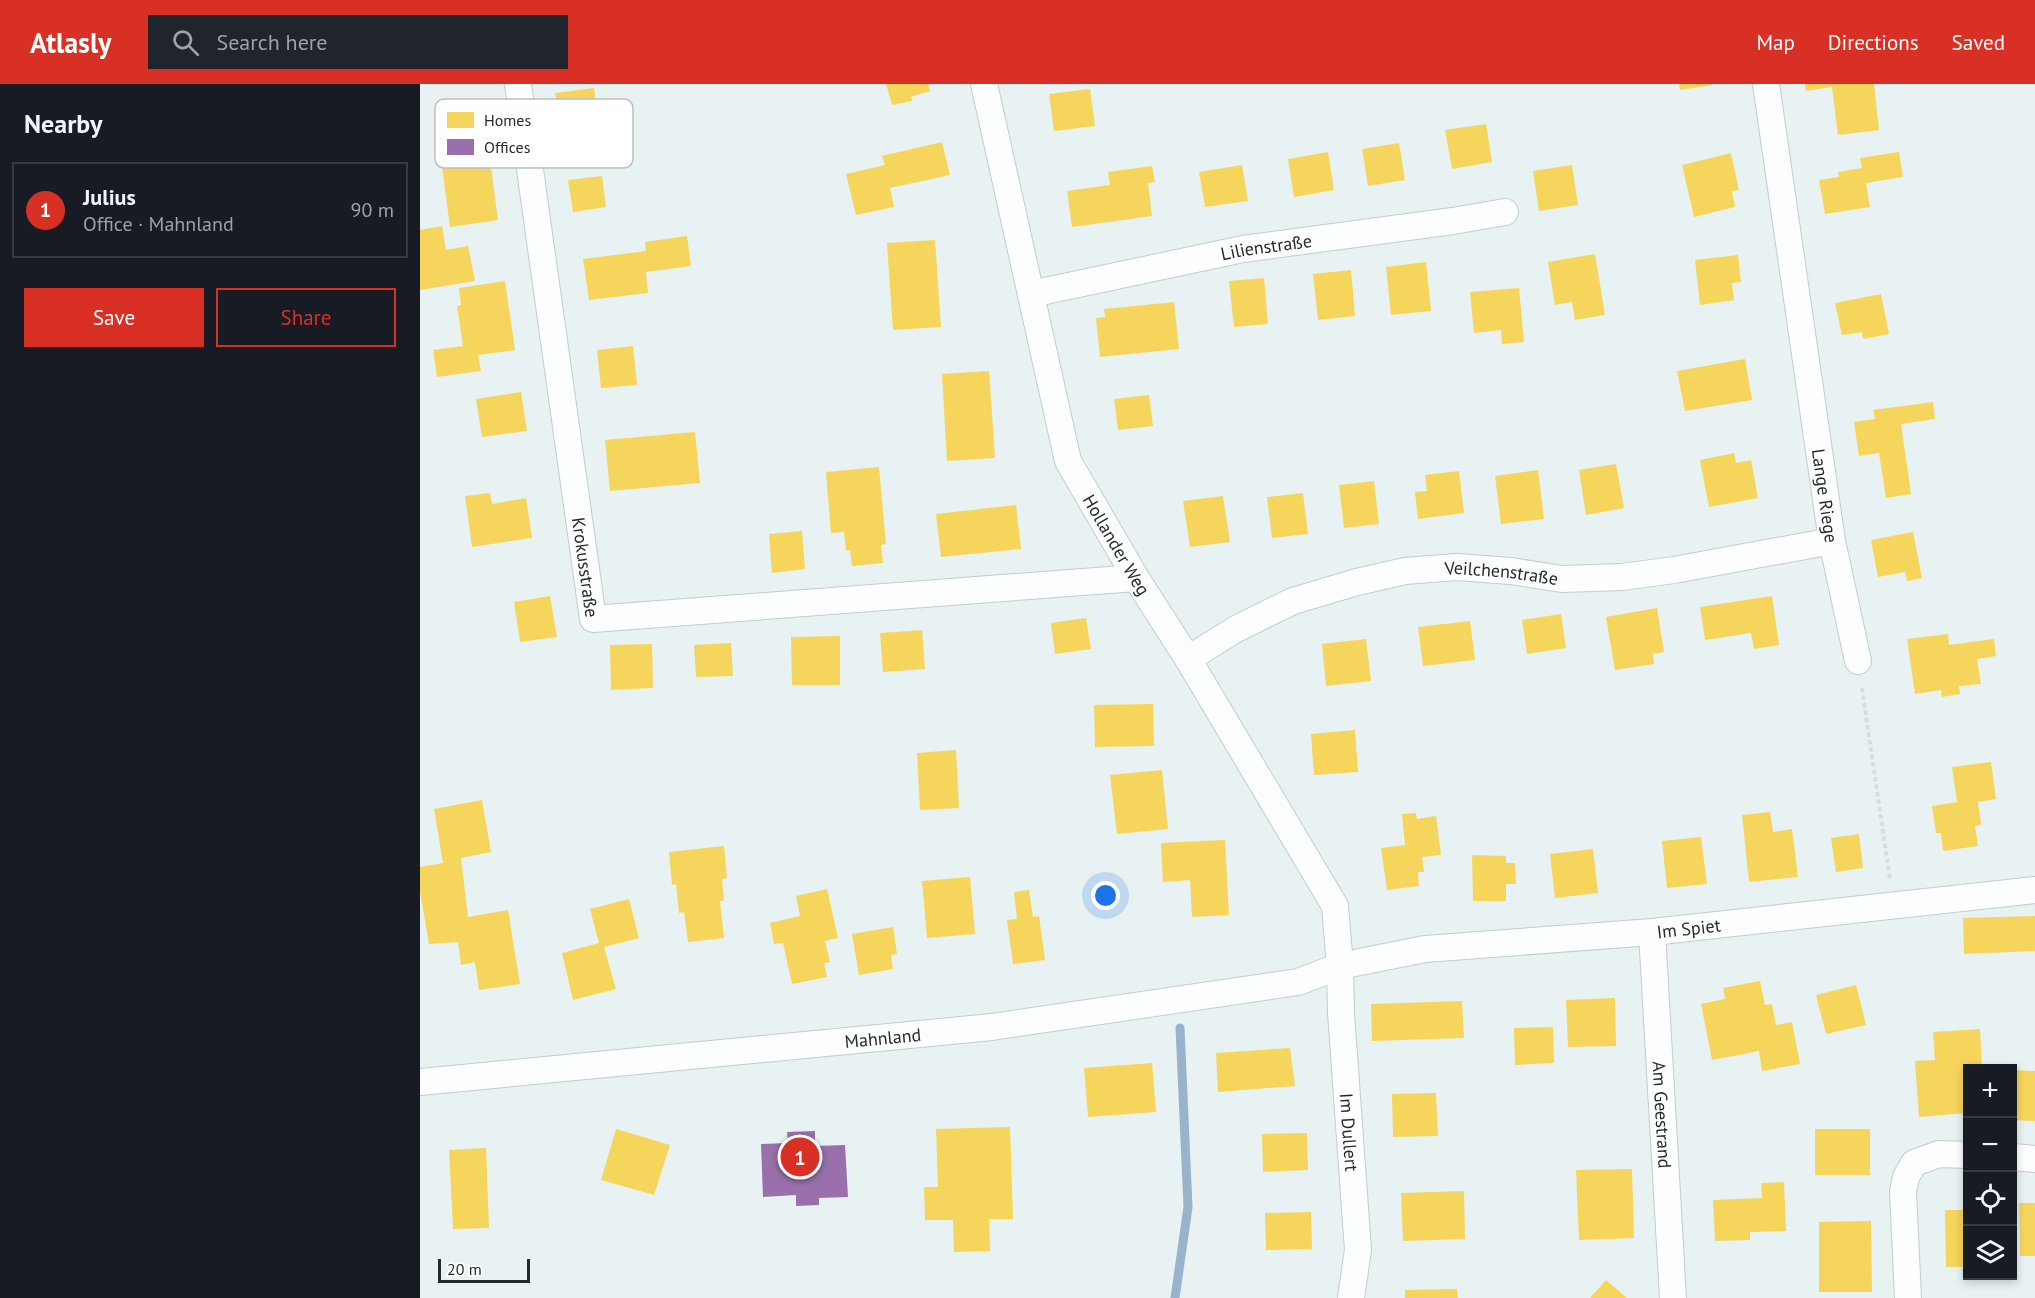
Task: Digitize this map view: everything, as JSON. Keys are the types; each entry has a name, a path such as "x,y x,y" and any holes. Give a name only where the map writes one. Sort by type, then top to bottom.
{"street":[{"name":"Krokusstraße","path":"518,84 520,99"},
{"name":"Hollander Weg","path":"984,84 1068,461 1136,578 1188,659 1335,906 1340,966"},
{"name":"Lange Riege","path":"1766,84 1832,542 1857,661"},
{"name":"Krokusstraße","path":"530,168 592,618 1136,578"},
{"name":"Lilienstraße","path":"1030,294 1243,249 1442,223 1505,212"},
{"name":"Veilchenstraße","path":"1188,659 1236,629 1293,601 1405,571 1457,567 1511,571 1562,579 1622,577 1832,542"},
{"name":"Im Spiet","path":"1340,966 1425,949 1652,932 2035,890"},
{"name":"Am Geestrand","path":"1652,932 1673,1298"},
{"name":"Mahnland","path":"420,1082 992,1027 1298,982 1340,966"},
{"name":"Im Dullert","path":"1340,966 1341,1013 1358,1250 1351,1298"},
{"path":"1908,1298 1903,1192 1906,1177 1914,1163 1939,1154 1963,1155"},
{"path":"2017,1157 2035,1158"}],"path":[{"path":"1857,661 1894,905"}],"building: Homes":[{"path":"886,84 928,84 930,91 911,97 912,101 892,105"},
{"path":"1679,84 1712,84 1712,85 1680,90"},
{"path":"1805,84 1874,84 1879,130 1838,135 1832,87 1806,91"},
{"path":"594,88 595,99 556,99 555,93"},
{"path":"1090,89 1095,126 1054,131 1049,94"},
{"path":"1486,124 1492,162 1452,169 1445,130"},
{"path":"942,142 950,175 890,188 894,207 856,215 846,174 885,165 882,156"},
{"path":"1399,143 1405,180 1368,186 1362,149"},
{"path":"1328,152 1334,190 1294,197 1288,159"},
{"path":"1899,152 1903,177 1866,183 1870,207 1825,214 1819,180 1839,177 1838,172 1862,168 1860,158"},
{"path":"1731,153 1739,190 1732,191 1735,207 1694,217 1682,165"},
{"path":"1242,165 1248,201 1205,207 1199,172"},
{"path":"1572,165 1578,205 1539,211 1533,171"},
{"path":"1152,166 1155,182 1148,183 1152,216 1072,227 1067,191 1110,185 1108,172"},
{"path":"442,168 491,168 498,220 450,227"},
{"path":"602,176 606,207 573,212 568,180"},
{"path":"442,226 446,250 468,246 475,281 420,290 420,230"},
{"path":"687,236 691,266 646,272 648,293 589,300 583,259 646,251 645,242"},
{"path":"935,240 941,327 893,330 887,243"},
{"path":"1595,254 1605,315 1575,320 1572,302 1555,305 1548,262"},
{"path":"1738,255 1741,282 1732,283 1734,300 1700,305 1695,260"},
{"path":"1426,262 1431,311 1391,315 1386,267"},
{"path":"1351,270 1355,316 1318,320 1313,274"},
{"path":"1264,278 1268,324 1234,327 1229,281"},
{"path":"505,281 515,350 478,355 481,371 437,377 433,350 463,346 457,306 461,305 459,288"},
{"path":"1519,288 1524,342 1502,344 1501,330 1474,333 1470,292"},
{"path":"1881,294 1889,334 1863,339 1862,332 1842,335 1835,303"},
{"path":"1174,302 1179,349 1100,357 1096,318 1105,317 1104,309"},
{"path":"633,346 637,385 601,388 597,350"},
{"path":"1745,359 1752,400 1685,411 1677,371"},
{"path":"989,371 995,458 947,461 942,374"},
{"path":"521,392 527,431 482,437 476,399"},
{"path":"1149,395 1153,426 1118,430 1114,399"},
{"path":"1933,402 1935,419 1901,424 1911,494 1886,498 1879,453 1859,456 1854,422 1875,419 1873,410"},
{"path":"695,432 700,483 610,491 605,440"},
{"path":"1734,453 1736,463 1751,460 1758,498 1709,507 1700,460"},
{"path":"1616,464 1624,508 1586,515 1579,470"},
{"path":"879,467 886,544 881,545 883,563 852,566 850,550 846,551 844,532 831,533 826,472"},
{"path":"1538,470 1544,519 1501,524 1495,476"},
{"path":"1459,471 1464,513 1418,519 1415,492 1427,491 1425,475"},
{"path":"1374,481 1379,524 1344,528 1339,485"},
{"path":"490,493 492,504 526,498 532,538 472,547 465,496"},
{"path":"1303,493 1308,534 1272,538 1267,497"},
{"path":"1223,496 1230,542 1190,547 1183,501"},
{"path":"1016,505 1021,549 941,557 936,514"},
{"path":"802,531 805,569 772,573 769,534"},
{"path":"1913,532 1922,578 1907,581 1905,572 1878,577 1871,540"},
{"path":"550,596 557,637 520,642 514,602"},
{"path":"1772,596 1779,645 1754,649 1751,633 1705,640 1700,607"},
{"path":"1657,608 1664,652 1653,654 1654,664 1615,670 1606,617"},
{"path":"1561,614 1566,648 1527,654 1522,620"},
{"path":"1086,618 1091,649 1055,654 1051,623"},
{"path":"1470,621 1475,660 1423,666 1418,627"},
{"path":"922,630 925,669 883,672 880,633"},
{"path":"1948,634 1949,645 1994,639 1996,656 1977,659 1981,684 1959,686 1960,694 1942,697 1941,690 1915,694 1907,639"},
{"path":"840,636 840,685 792,685 791,637"},
{"path":"1366,639 1371,681 1326,686 1322,644"},
{"path":"731,643 733,676 696,677 694,645"},
{"path":"652,644 653,688 611,690 610,645"},
{"path":"1153,704 1154,746 1095,747 1094,705"},
{"path":"1355,730 1358,772 1314,775 1311,734"},
{"path":"956,750 959,808 920,810 917,753"},
{"path":"1991,762 1996,799 1978,802 1981,825 1975,826 1978,846 1943,851 1941,833 1936,833 1932,806 1957,802 1952,767"},
{"path":"1162,770 1168,829 1117,834 1110,775"},
{"path":"482,800 491,852 461,858 468,917 508,910 520,984 479,990 475,962 461,965 458,942 429,944 420,891 420,867 443,863 434,809"},
{"path":"1770,812 1773,832 1792,829 1798,877 1749,882 1742,815"},
{"path":"1416,813 1417,819 1436,816 1441,855 1422,857 1424,872 1418,872 1419,886 1387,890 1381,848 1405,845 1402,814"},
{"path":"1859,834 1863,868 1836,872 1831,838"},
{"path":"1701,837 1707,884 1667,888 1662,841"},
{"path":"1225,840 1229,915 1192,917 1190,880 1163,882 1161,843"},
{"path":"724,846 727,878 722,879 724,901 720,901 724,938 688,942 684,912 679,913 676,884 672,885 669,852"},
{"path":"1593,849 1598,893 1555,898 1550,854"},
{"path":"1472,855 1506,856 1506,863 1515,863 1516,884 1506,884 1506,901 1473,901"},
{"path":"970,877 975,934 927,938 922,881"},
{"path":"827,889 838,938 825,941 830,962 824,963 827,977 792,984 783,943 774,944 770,923 800,916 796,896"},
{"path":"1029,890 1033,917 1039,916 1045,960 1013,964 1007,920 1017,919 1014,892"},
{"path":"629,899 639,938 604,947 616,989 573,1000 562,953 599,943 590,909"},
{"path":"2035,916 2035,951 1964,954 1963,918"},
{"path":"893,927 897,954 891,955 893,969 859,975 852,934"},
{"path":"1760,981 1765,1005 1772,1004 1776,1025 1792,1022 1800,1064 1762,1071 1759,1051 1712,1060 1701,1004 1725,999 1723,988"},
{"path":"1856,985 1866,1025 1826,1034 1816,995"},
{"path":"1615,998 1616,1046 1568,1047 1566,1000"},
{"path":"1462,1001 1464,1038 1372,1041 1371,1004"},
{"path":"1553,1027 1554,1063 1515,1065 1514,1028"},
{"path":"1980,1029 1982,1064 1963,1064 1963,1113 1919,1117 1915,1061 1935,1060 1933,1032"},
{"path":"1290,1048 1295,1086 1218,1092 1216,1053"},
{"path":"1152,1063 1156,1112 1088,1117 1084,1068"},
{"path":"2017,1070 2035,1071 2035,1121 2017,1120"},
{"path":"1436,1093 1438,1136 1393,1137 1392,1094"},
{"path":"1010,1127 1013,1219 989,1219 990,1251 954,1252 953,1220 925,1220 924,1187 938,1187 936,1129"},
{"path":"616,1129 670,1145 654,1195 601,1180"},
{"path":"1815,1129 1870,1129 1870,1175 1815,1175"},
{"path":"1307,1133 1308,1170 1263,1172 1262,1134"},
{"path":"486,1148 489,1228 453,1229 449,1150"},
{"path":"1632,1169 1634,1238 1579,1240 1576,1170"},
{"path":"1784,1182 1786,1231 1750,1232 1750,1240 1715,1241 1713,1200 1762,1198 1761,1183"},
{"path":"1464,1191 1465,1239 1403,1241 1401,1193"},
{"path":"2019,1203 2035,1203 2035,1256 2020,1256"},
{"path":"1945,1210 1963,1210 1963,1267 1946,1267"},
{"path":"1311,1212 1312,1249 1266,1250 1265,1213"},
{"path":"1871,1221 1872,1292 1819,1292 1819,1222"},
{"path":"1606,1280 1627,1298 1590,1298"},
{"path":"1457,1289 1458,1298 1405,1298 1405,1290"}],"building: Offices":[{"path":"815,1131 815,1146 845,1145 848,1197 819,1198 819,1205 796,1206 796,1195 763,1197 761,1144 788,1143 787,1132"}],"waterway":[{"path":"1175,1298 1188,1207 1180,1028"}],"place":[{"name":"Julius","path":"800,1157"}]}
